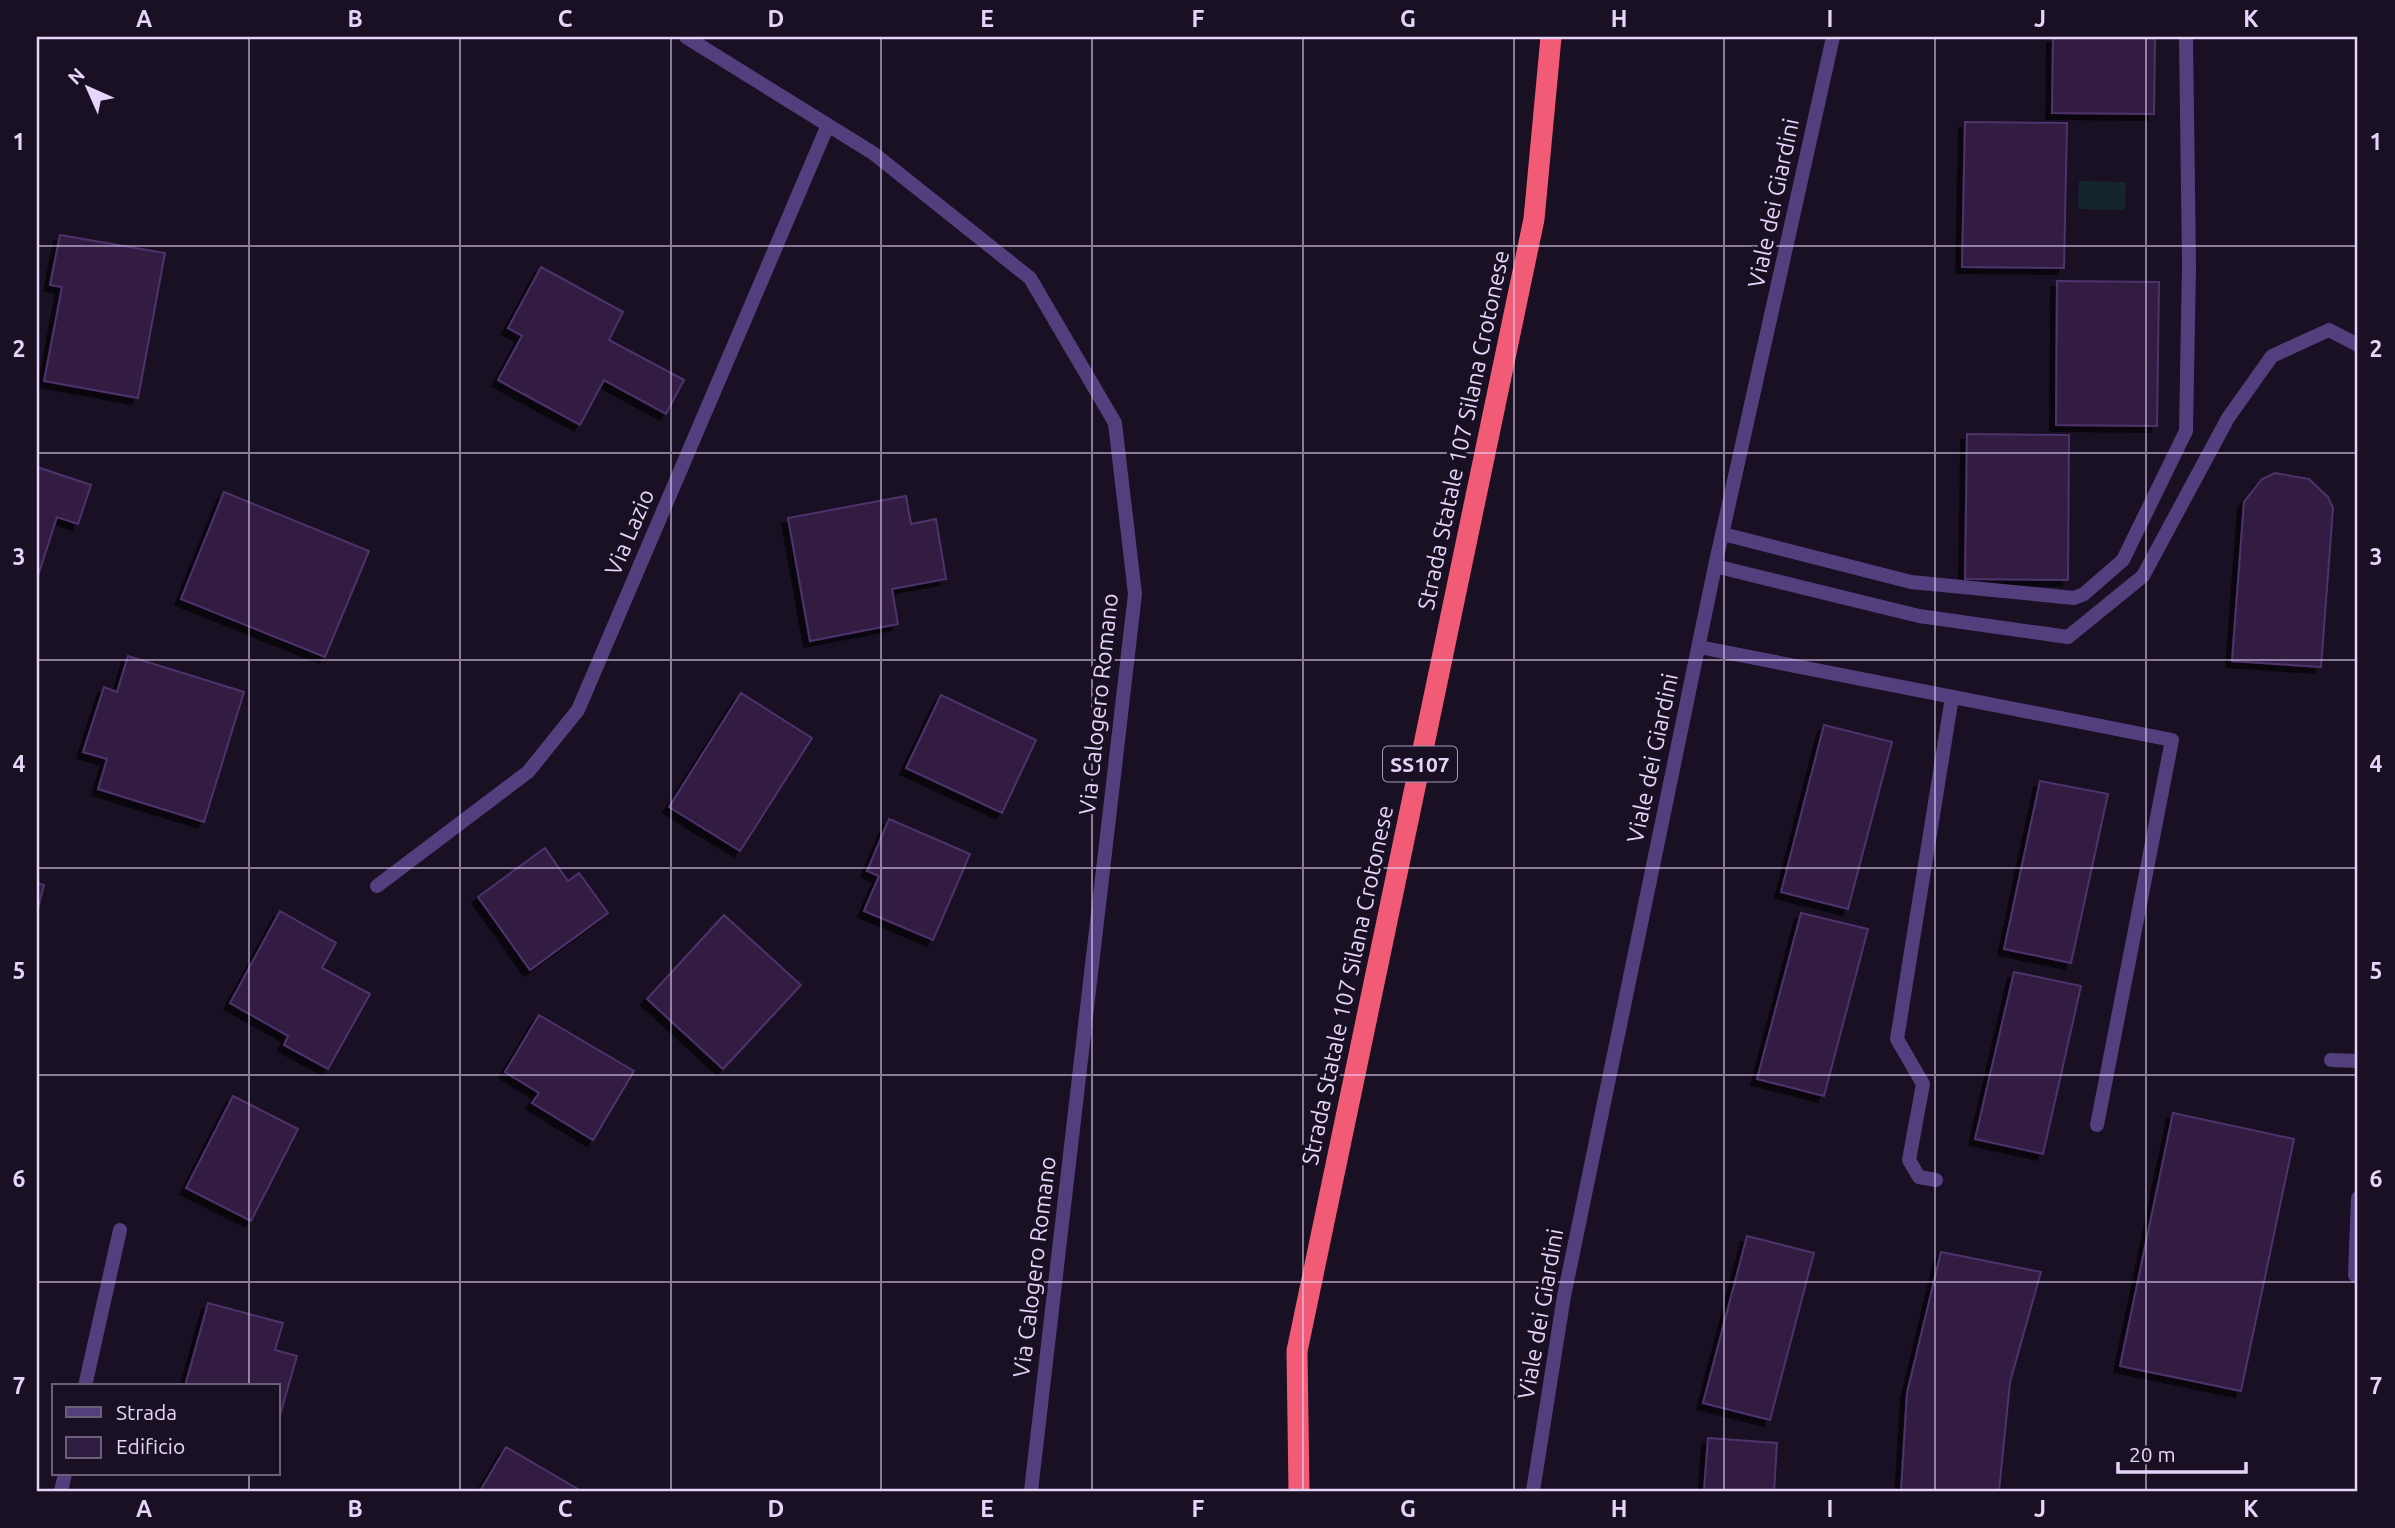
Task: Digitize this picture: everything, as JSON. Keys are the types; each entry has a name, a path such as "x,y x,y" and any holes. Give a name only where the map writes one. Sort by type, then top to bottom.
{"highway":[{"name":"Strada Statale 107 Silana Crotonese","path":"1299,1491 1297,1351 1534,219 1551,37"}],"street":[{"name":"Via Calogero Romano","path":"685,37 873,153 1030,278 1115,423 1135,594 1031,1491"},
{"name":"Viale dei Giardini","path":"1533,1491 1564,1296 1715,566 1833,37"},
{"path":"1723,534 1910,582 2074,598 2084,594 2123,560 2186,431 2189,265 2186,37"},
{"name":"Via Lazio","path":"377,886 528,772 578,710 828,125"},
{"path":"1715,566 1919,616 2068,637 2143,576 2228,418 2273,356 2329,330 2358,345"},
{"path":"1699,647 2172,740 2097,1125"},
{"path":"1936,1180 1919,1177 1909,1160 1923,1084 1897,1038 1952,697"},
{"path":"2331,1060 2358,1060"},
{"path":"2355,1275 2358,1198"},
{"path":"85,1384 120,1230"}],"shaded area":[{"path":"2079,181 2126,182 2125,210 2078,209"}],"building":[{"path":"2053,37 2155,37 2154,114 2052,113"},
{"path":"1965,122 2067,123 2064,268 1962,267"},
{"path":"60,235 165,253 138,398 44,381 62,287 50,285"},
{"path":"541,267 623,312 609,340 684,380 666,414 604,380 580,425 498,380 522,336 508,328"},
{"path":"2057,281 2159,282 2157,426 2056,425"},
{"path":"1967,434 2069,435 2068,580 1965,579"},
{"path":"37,467 91,485 78,524 57,517 37,579"},
{"path":"2275,473 2309,479 2328,497 2333,508 2321,667 2232,661 2244,502 2262,479"},
{"path":"224,492 369,551 325,657 181,599"},
{"path":"906,496 911,524 936,519 946,579 892,589 898,624 810,641 788,518"},
{"path":"128,656 244,692 204,822 98,789 107,759 83,752 104,687 117,692"},
{"path":"741,693 812,738 740,851 669,807"},
{"path":"941,695 1036,740 1002,813 906,768"},
{"path":"1824,725 1892,742 1848,909 1781,892"},
{"path":"2040,781 2108,794 2071,963 2004,949"},
{"path":"889,819 970,854 933,940 864,911 879,876 867,871"},
{"path":"545,848 568,881 579,873 608,913 530,970 478,897"},
{"path":"37,883 44,885 37,912"},
{"path":"280,911 336,943 322,968 370,994 328,1069 284,1045 288,1036 230,1003"},
{"path":"1801,913 1868,929 1824,1096 1757,1079"},
{"path":"724,915 801,985 723,1069 647,999"},
{"path":"2014,972 2081,986 2043,1154 1975,1139"},
{"path":"539,1015 634,1071 593,1140 532,1103 539,1093 505,1072"},
{"path":"233,1096 298,1129 251,1221 186,1188"},
{"path":"2173,1113 2294,1139 2241,1391 2120,1366"},
{"path":"1747,1236 1814,1253 1770,1420 1703,1403"},
{"path":"1941,1252 2041,1272 2010,1382 1999,1491 1901,1491 1907,1393"},
{"path":"208,1303 283,1323 275,1350 297,1356 280,1415 280,1384 186,1384"},
{"path":"1708,1438 1777,1443 1774,1491 1704,1491"},
{"path":"506,1447 581,1491 480,1491"}]}
